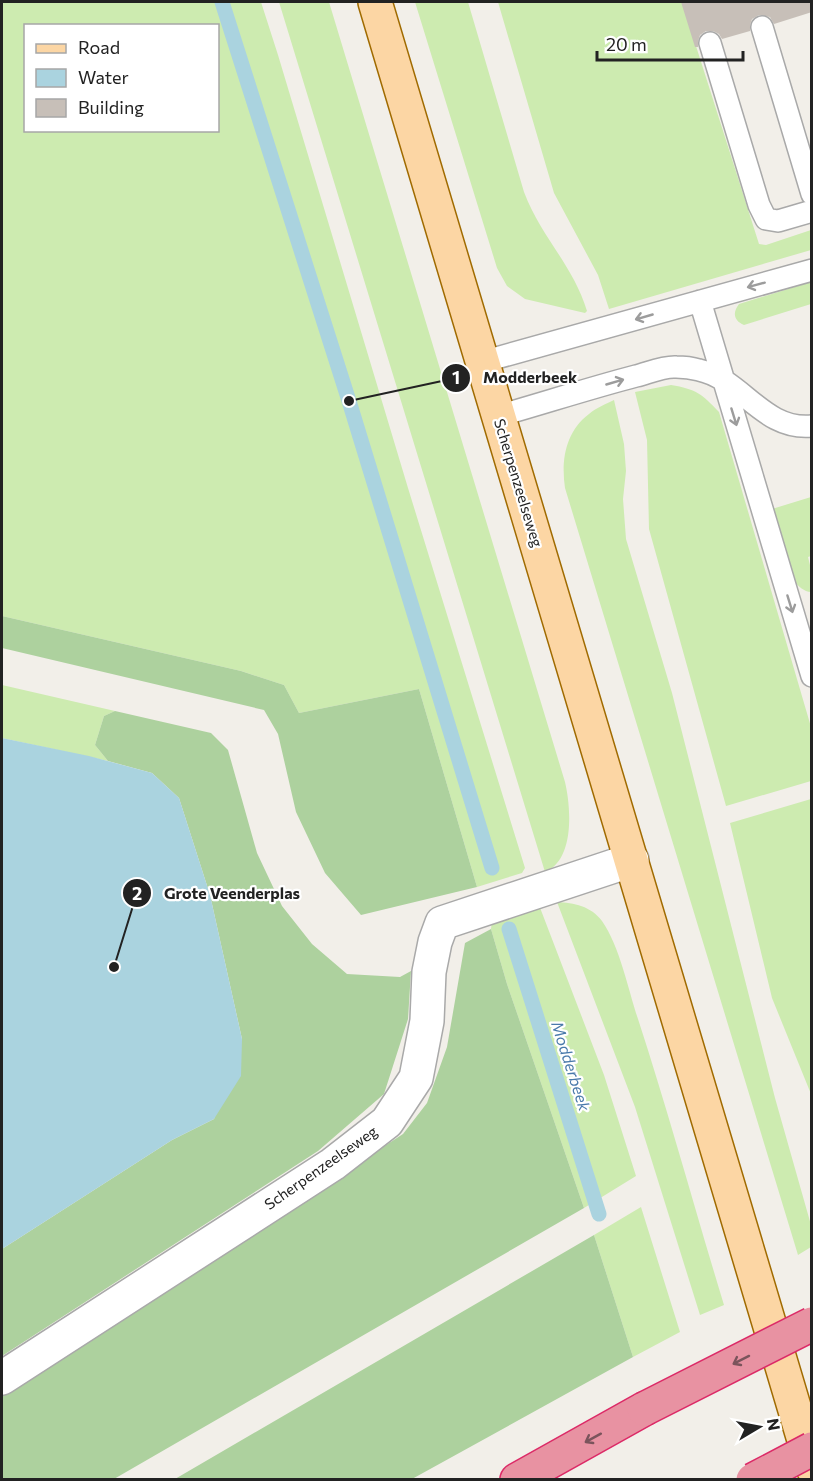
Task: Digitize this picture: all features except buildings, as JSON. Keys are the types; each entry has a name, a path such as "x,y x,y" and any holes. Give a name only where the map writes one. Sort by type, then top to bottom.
{"highway":[{"path":"517,1479 644,1409 812,1324"},
{"path":"753,1479 812,1449"}],"main road":[{"name":"Scherpenzeelseweg","path":"375,2 812,1467"}],"street":[{"name":"Scherpenzeelseweg","path":"2,1378 333,1164 387,1122 416,1078 427,1021 429,972 435,942 442,923 632,860"}],"lane":[{"path":"762,27 812,194"},
{"path":"710,43 759,205 766,219 778,221 812,211"},
{"path":"482,362 812,270"},
{"path":"700,301 812,676"},
{"path":"498,416 675,366 700,370 722,378 758,409 778,421 790,426 812,426"}],"green space":[{"path":"2,2 261,2 525,868 522,873 477,887 419,689 299,713 284,685 241,671 2,616"},
{"path":"279,2 329,2 565,782 569,805 569,832 562,856 555,866 545,872"},
{"path":"415,2 468,2 524,192 539,223 574,279 587,311 585,313 525,299 507,286 497,268"},
{"path":"498,2 682,2 759,244 766,245 811,230 811,250 609,309 598,275 554,193"},
{"path":"811,282 811,304 744,325 736,319 735,311 739,304"},
{"path":"671,385 698,393 719,412 811,727 811,781 726,806 649,529 647,440 635,392"},
{"path":"614,400 624,444 626,471 623,499 626,539 672,693 775,1098 811,1225 811,1247 798,1255 565,488 566,448 575,429 592,412"},
{"path":"811,497 811,556 808,557 811,569 811,592 808,592 793,581 772,509"},
{"path":"2,616 241,671 284,685 299,713 419,689 477,887 361,915 325,873 296,812 278,734 264,710 2,648"},
{"path":"2,685 115,711 104,716 95,745 108,761 2,738"},
{"path":"115,711 211,733 228,750 257,853 282,906 312,944 347,974 400,977 411,971 408,1019 384,1094 318,1151 2,1356 2,1249 172,1140 214,1119 242,1039 210,895 179,798 152,773 108,761 95,745 104,716"},
{"path":"812,799 811,1094 772,998 730,823"},
{"path":"557,902 582,906 598,916 608,931 619,956 724,1305 700,1315 635,1107"},
{"path":"539,905 604,1075 636,1176 584,1208 507,984 491,929 492,921"},
{"path":"491,929 507,984 584,1208 114,1479 2,1480 2,1395 403,1134 427,1103 447,1047 465,943"},
{"path":"641,1207 680,1332 633,1357 594,1235"},
{"path":"594,1235 633,1357 412,1479 175,1479"}],"water":[{"path":"2,738 89,756 152,773 179,798 210,895 242,1039 241,1076 214,1119 172,1140 2,1249"}],"waterway":[{"name":"Modderbeek","path":"222,2 349,401 492,868"},
{"name":"Modderbeek","path":"509,929 599,1214"}],"place":[{"name":"Modderbeek","path":"349,401"},
{"name":"Grote Veenderplas","path":"114,967"}]}
